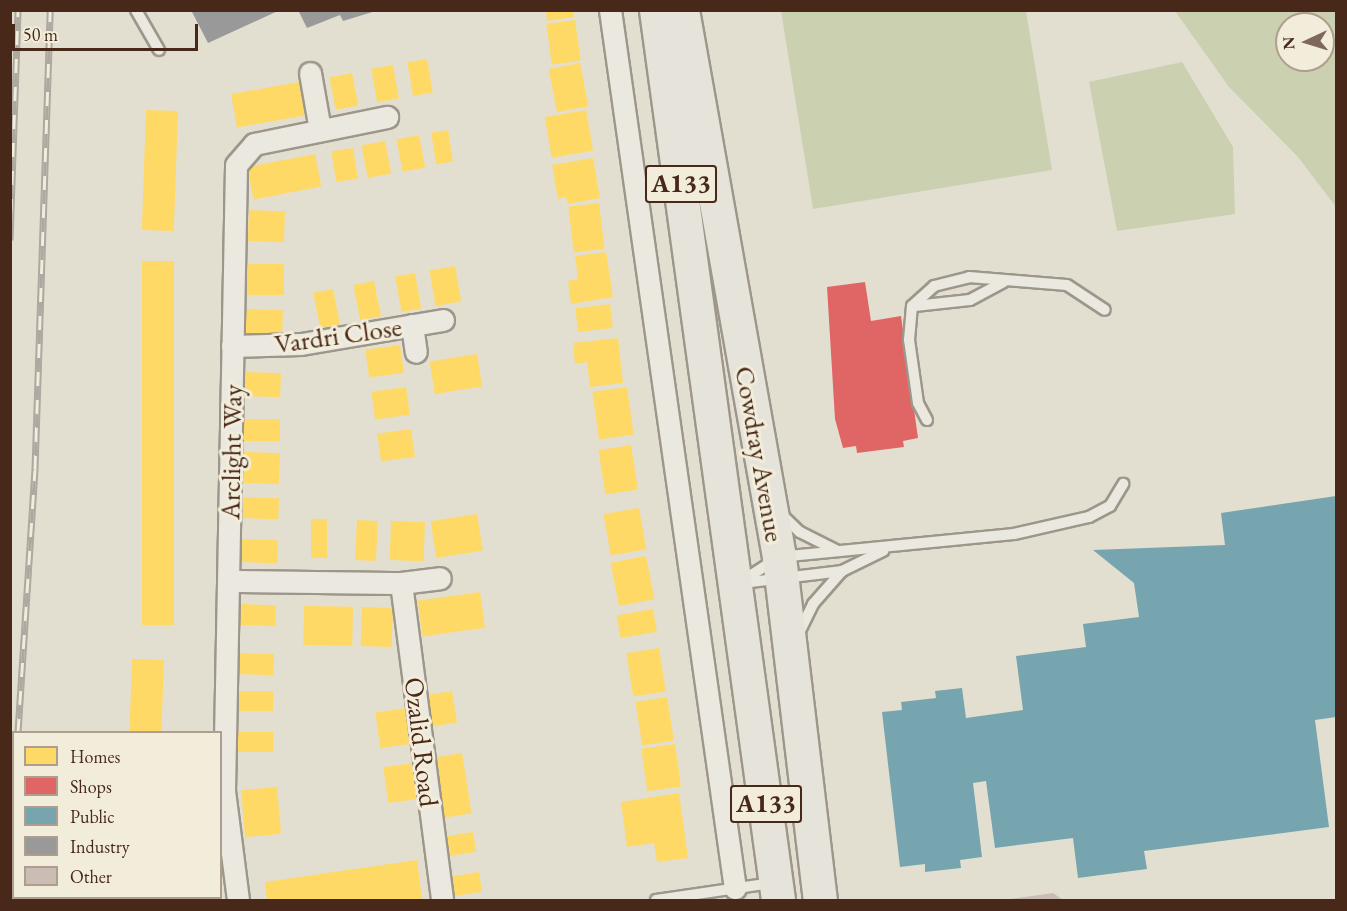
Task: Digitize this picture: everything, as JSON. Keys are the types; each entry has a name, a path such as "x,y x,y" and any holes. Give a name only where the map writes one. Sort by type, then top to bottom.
{"main road":[{"name":"Cowdray Avenue","path":"656,10 739,583 777,892"},
{"name":"Cowdray Avenue","path":"682,10 780,567 819,889"},
{"path":"777,892 819,889"}],"street":[{"path":"610,10 735,888"},
{"path":"310,74 320,130"},
{"name":"Arclight Way","path":"238,900 224,791 236,165 255,144 387,117"},
{"name":"Vardri Close","path":"232,346 301,344 443,320"},
{"path":"412,325 416,352"},
{"path":"229,581 401,583 440,578"},
{"name":"Ozalid Road","path":"401,583 442,900"}],"lane":[{"path":"136,10 159,50"},
{"path":"927,420 918,403 909,340 912,306 934,286 969,277 1004,282 1067,285 1105,310"},
{"path":"912,306 970,300 1004,282"},
{"path":"739,583 780,567 837,551 887,550 1014,534 1089,517 1110,506 1123,484"},
{"path":"770,504 800,532 837,551"},
{"path":"789,647 813,604 842,571 887,550"},
{"path":"739,583 780,567 842,571"},
{"path":"656,900 735,888 777,892"}],"green space":[{"path":"781,11 1026,11 1052,170 813,209"},
{"path":"1175,11 1336,11 1336,207 1298,157 1229,87"},
{"path":"1182,62 1233,147 1235,214 1117,231 1089,82"}],"building: Homes":[{"path":"546,10 573,10 574,17 547,21"},
{"path":"575,20 581,61 552,65 546,24"},
{"path":"427,59 433,92 413,96 407,62"},
{"path":"580,63 588,106 557,112 549,69"},
{"path":"393,65 399,98 377,102 371,69"},
{"path":"352,73 358,105 336,110 329,77"},
{"path":"299,82 305,115 237,127 231,94"},
{"path":"146,110 178,111 174,231 142,230"},
{"path":"586,110 593,150 552,158 545,117"},
{"path":"448,130 453,162 436,164 431,133"},
{"path":"419,135 425,167 403,172 396,139"},
{"path":"385,141 391,173 368,178 361,146"},
{"path":"353,148 358,179 336,182 331,151"},
{"path":"315,154 321,186 254,200 247,167"},
{"path":"593,158 600,198 568,204 566,197 558,199 552,165"},
{"path":"599,203 605,249 574,252 568,207"},
{"path":"249,210 285,211 284,242 248,241"},
{"path":"606,252 613,297 571,304 568,281 578,279 575,256"},
{"path":"142,261 174,261 174,625 142,625"},
{"path":"247,264 284,264 284,295 247,295"},
{"path":"455,266 461,301 436,306 429,271"},
{"path":"415,273 421,308 402,312 395,276"},
{"path":"374,281 381,316 360,320 353,285"},
{"path":"333,289 340,324 320,328 313,293"},
{"path":"610,304 613,328 578,332 575,308"},
{"path":"246,309 283,310 282,334 245,333"},
{"path":"618,338 623,383 590,387 587,362 575,364 573,343"},
{"path":"400,345 404,373 369,378 365,350"},
{"path":"477,354 482,387 435,394 430,362"},
{"path":"245,372 281,373 280,397 244,396"},
{"path":"406,387 410,415 375,420 371,392"},
{"path":"627,387 634,435 599,439 592,392"},
{"path":"244,419 280,419 280,441 244,441"},
{"path":"411,429 415,457 381,461 377,434"},
{"path":"631,445 638,489 605,495 598,450"},
{"path":"244,452 280,453 279,484 243,483"},
{"path":"243,497 279,498 278,519 242,518"},
{"path":"639,508 646,549 611,556 604,514"},
{"path":"477,514 483,551 436,558 431,521"},
{"path":"311,519 327,519 327,558 311,558"},
{"path":"357,520 378,521 376,561 355,560"},
{"path":"391,521 425,522 424,561 390,560"},
{"path":"242,539 278,540 277,563 241,562"},
{"path":"646,556 654,599 619,606 611,563"},
{"path":"480,592 485,628 423,636 418,601"},
{"path":"240,604 276,605 275,626 239,625"},
{"path":"304,606 353,607 352,646 303,645"},
{"path":"362,607 393,608 392,647 361,646"},
{"path":"653,609 657,632 621,638 617,615"},
{"path":"659,648 666,691 633,697 626,653"},
{"path":"238,653 274,654 273,675 237,674"},
{"path":"132,659 164,660 162,731 129,731"},
{"path":"237,691 273,691 273,711 237,711"},
{"path":"452,691 457,723 431,727 426,695"},
{"path":"667,697 674,740 642,745 635,702"},
{"path":"407,708 412,744 380,748 375,712"},
{"path":"237,732 273,732 273,752 237,752"},
{"path":"675,744 681,787 647,791 641,749"},
{"path":"462,753 472,813 444,818 434,757"},
{"path":"414,763 419,799 388,803 383,767"},
{"path":"277,787 281,834 245,837 241,790"},
{"path":"679,793 688,858 657,862 654,843 627,847 621,802"},
{"path":"473,832 476,852 448,856 445,836"},
{"path":"417,860 422,900 267,900 265,882"},
{"path":"479,872 482,892 454,896 451,876"}],"building: Shops":[{"path":"865,282 871,321 901,316 918,438 903,441 904,447 857,453 856,446 843,448 835,419 827,287"}],"building: Public":[{"path":"1336,496 1336,717 1315,720 1329,827 1144,851 1147,869 1078,878 1073,838 995,848 986,781 973,783 982,857 960,860 961,868 925,872 925,864 900,867 882,712 902,710 901,702 936,698 935,691 962,688 966,718 1023,710 1016,656 1086,647 1083,624 1139,617 1134,583 1093,550 1225,545 1221,513"}],"building: Industry":[{"path":"191,10 280,10 208,43"},
{"path":"298,10 379,10 343,21 340,15 307,28"}],"building: Other":[{"path":"1053,893 1063,900 1010,900 1010,899"}],"railway":[{"path":"10,240 18,10"},
{"path":"18,731 35,469 50,10"},
{"path":"10,844 12,821"}]}
